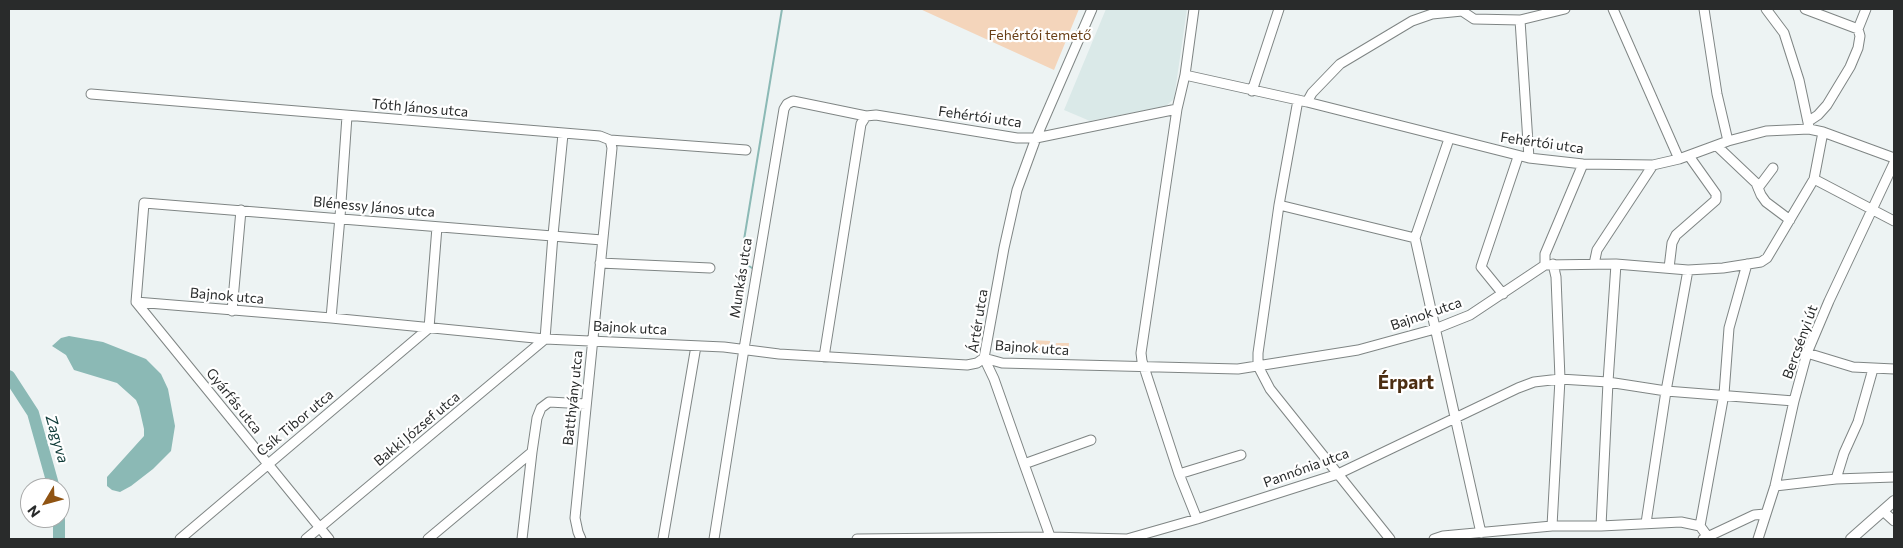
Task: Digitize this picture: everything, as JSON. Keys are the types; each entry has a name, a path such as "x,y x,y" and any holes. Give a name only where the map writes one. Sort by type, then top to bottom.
{"street":[{"name":"Ártér utca","path":"1051,538 994,379 984,358 1004,248 1017,190 1036,138 1092,9"},
{"path":"1194,9 1185,75 1177,109 1141,353 1144,368 1197,519"},
{"path":"1252,91 1279,9"},
{"path":"1390,539 1270,389 1258,366 1258,353 1280,205 1303,101 1340,64 1404,26 1432,14 1461,10 1474,19 1520,20 1565,9"},
{"path":"1613,9 1679,160"},
{"path":"1704,9 1716,94 1728,141"},
{"path":"1766,9 1784,33 1799,80 1809,125"},
{"path":"1805,9 1858,28"},
{"path":"1809,125 1827,105 1850,68 1858,48 1860,36 1858,28 1866,9"},
{"path":"1520,20 1528,158"},
{"name":"Fehértói utca","path":"1185,75 1303,101 1518,157 1583,164 1653,165 1679,160 1728,141 1766,131 1809,125 1894,158"},
{"name":"Tóth János utca","path":"91,94 600,136 610,140 746,150"},
{"name":"Munkás utca","path":"714,539 784,109 787,104 793,101 866,116"},
{"name":"Fehértói utca","path":"866,116 876,115 1017,138 1036,138 1177,109"},
{"path":"331,318 347,116"},
{"path":"824,357 861,124 866,116"},
{"path":"1549,265 1616,264 1688,270 1761,262 1767,258 1814,179 1823,132"},
{"path":"545,339 563,134"},
{"path":"1449,139 1416,238 1454,418 1481,533"},
{"name":"Batthyány utca","path":"581,539 575,518 612,148 610,140"},
{"path":"1717,146 1758,188 1760,195 1766,202 1790,220"},
{"path":"1669,268 1672,243 1676,235 1716,200 1716,194 1689,156"},
{"path":"1503,294 1481,268 1518,157"},
{"name":"Bercsényi út","path":"1758,539 1775,486 1794,401 1807,354 1894,163"},
{"path":"1552,526 1560,379 1556,277 1545,254 1583,164"},
{"path":"1594,264 1597,250 1653,165"},
{"path":"1758,188 1774,168"},
{"path":"1814,179 1894,221"},
{"name":"Blénessy János utca","path":"136,302 144,203 340,217 602,240"},
{"path":"1280,205 1416,238"},
{"path":"232,311 241,210"},
{"path":"429,328 437,227"},
{"path":"600,263 710,268"},
{"path":"1602,526 1608,382 1616,264"},
{"path":"1747,264 1729,328 1724,394 1700,526 1706,538 1754,515 1765,514"},
{"name":"Bajnok utca","path":"136,302 331,318 545,339 744,349 824,357 967,365 977,363 984,358 1002,363 1238,369 1358,350 1435,329 1470,314 1549,265"},
{"path":"1646,523 1666,390 1688,270"},
{"name":"Gyárfás utca","path":"136,302 329,539"},
{"name":"Csík Tibor utca","path":"180,539 429,328"},
{"name":"Bakki József utca","path":"306,539 545,339"},
{"path":"663,539 696,346"},
{"path":"1807,354 1853,367 1894,369"},
{"path":"1836,479 1844,453 1858,422 1873,369"},
{"name":"Pannónia utca","path":"857,539 1126,539 1197,519 1338,474 1534,382 1560,379 1608,382 1666,390 1794,401"},
{"path":"522,539 532,452 537,418 541,408 549,402 586,404"},
{"path":"1024,464 1091,440"},
{"path":"428,539 532,452"},
{"path":"1180,474 1241,455"},
{"path":"1775,486 1836,479 1894,478"},
{"path":"1851,539 1894,501"},
{"path":"1883,511 1894,520"},
{"path":"1434,539 1443,536 1552,526 1602,526 1681,522 1700,526"}],"shaded area":[{"path":"1106,9 1187,9 1174,99 1166,106 1090,121 1064,110"}],"green space":[{"name":"Fehértói temető","path":"920,9 1079,9 1054,70"},
{"path":"1031,340 1050,341 1049,354 1030,354"},
{"path":"1056,343 1069,343 1068,354 1055,353"}],"water":[{"path":"69,336 103,342 146,359 161,374 168,389 175,426 171,451 153,469 120,492 112,490 107,486 107,477 144,436 139,407 136,400 117,383 74,370 66,355 52,346 61,338"}],"waterway":[{"path":"755,270 743,262 741,258 782,9"},
{"name":"Zagyva","path":"9,376 33,413 51,478"},
{"name":"Zagyva","path":"59,528 59,539"}],"district":[{"name":"Érpart","path":"1406,383"}]}
